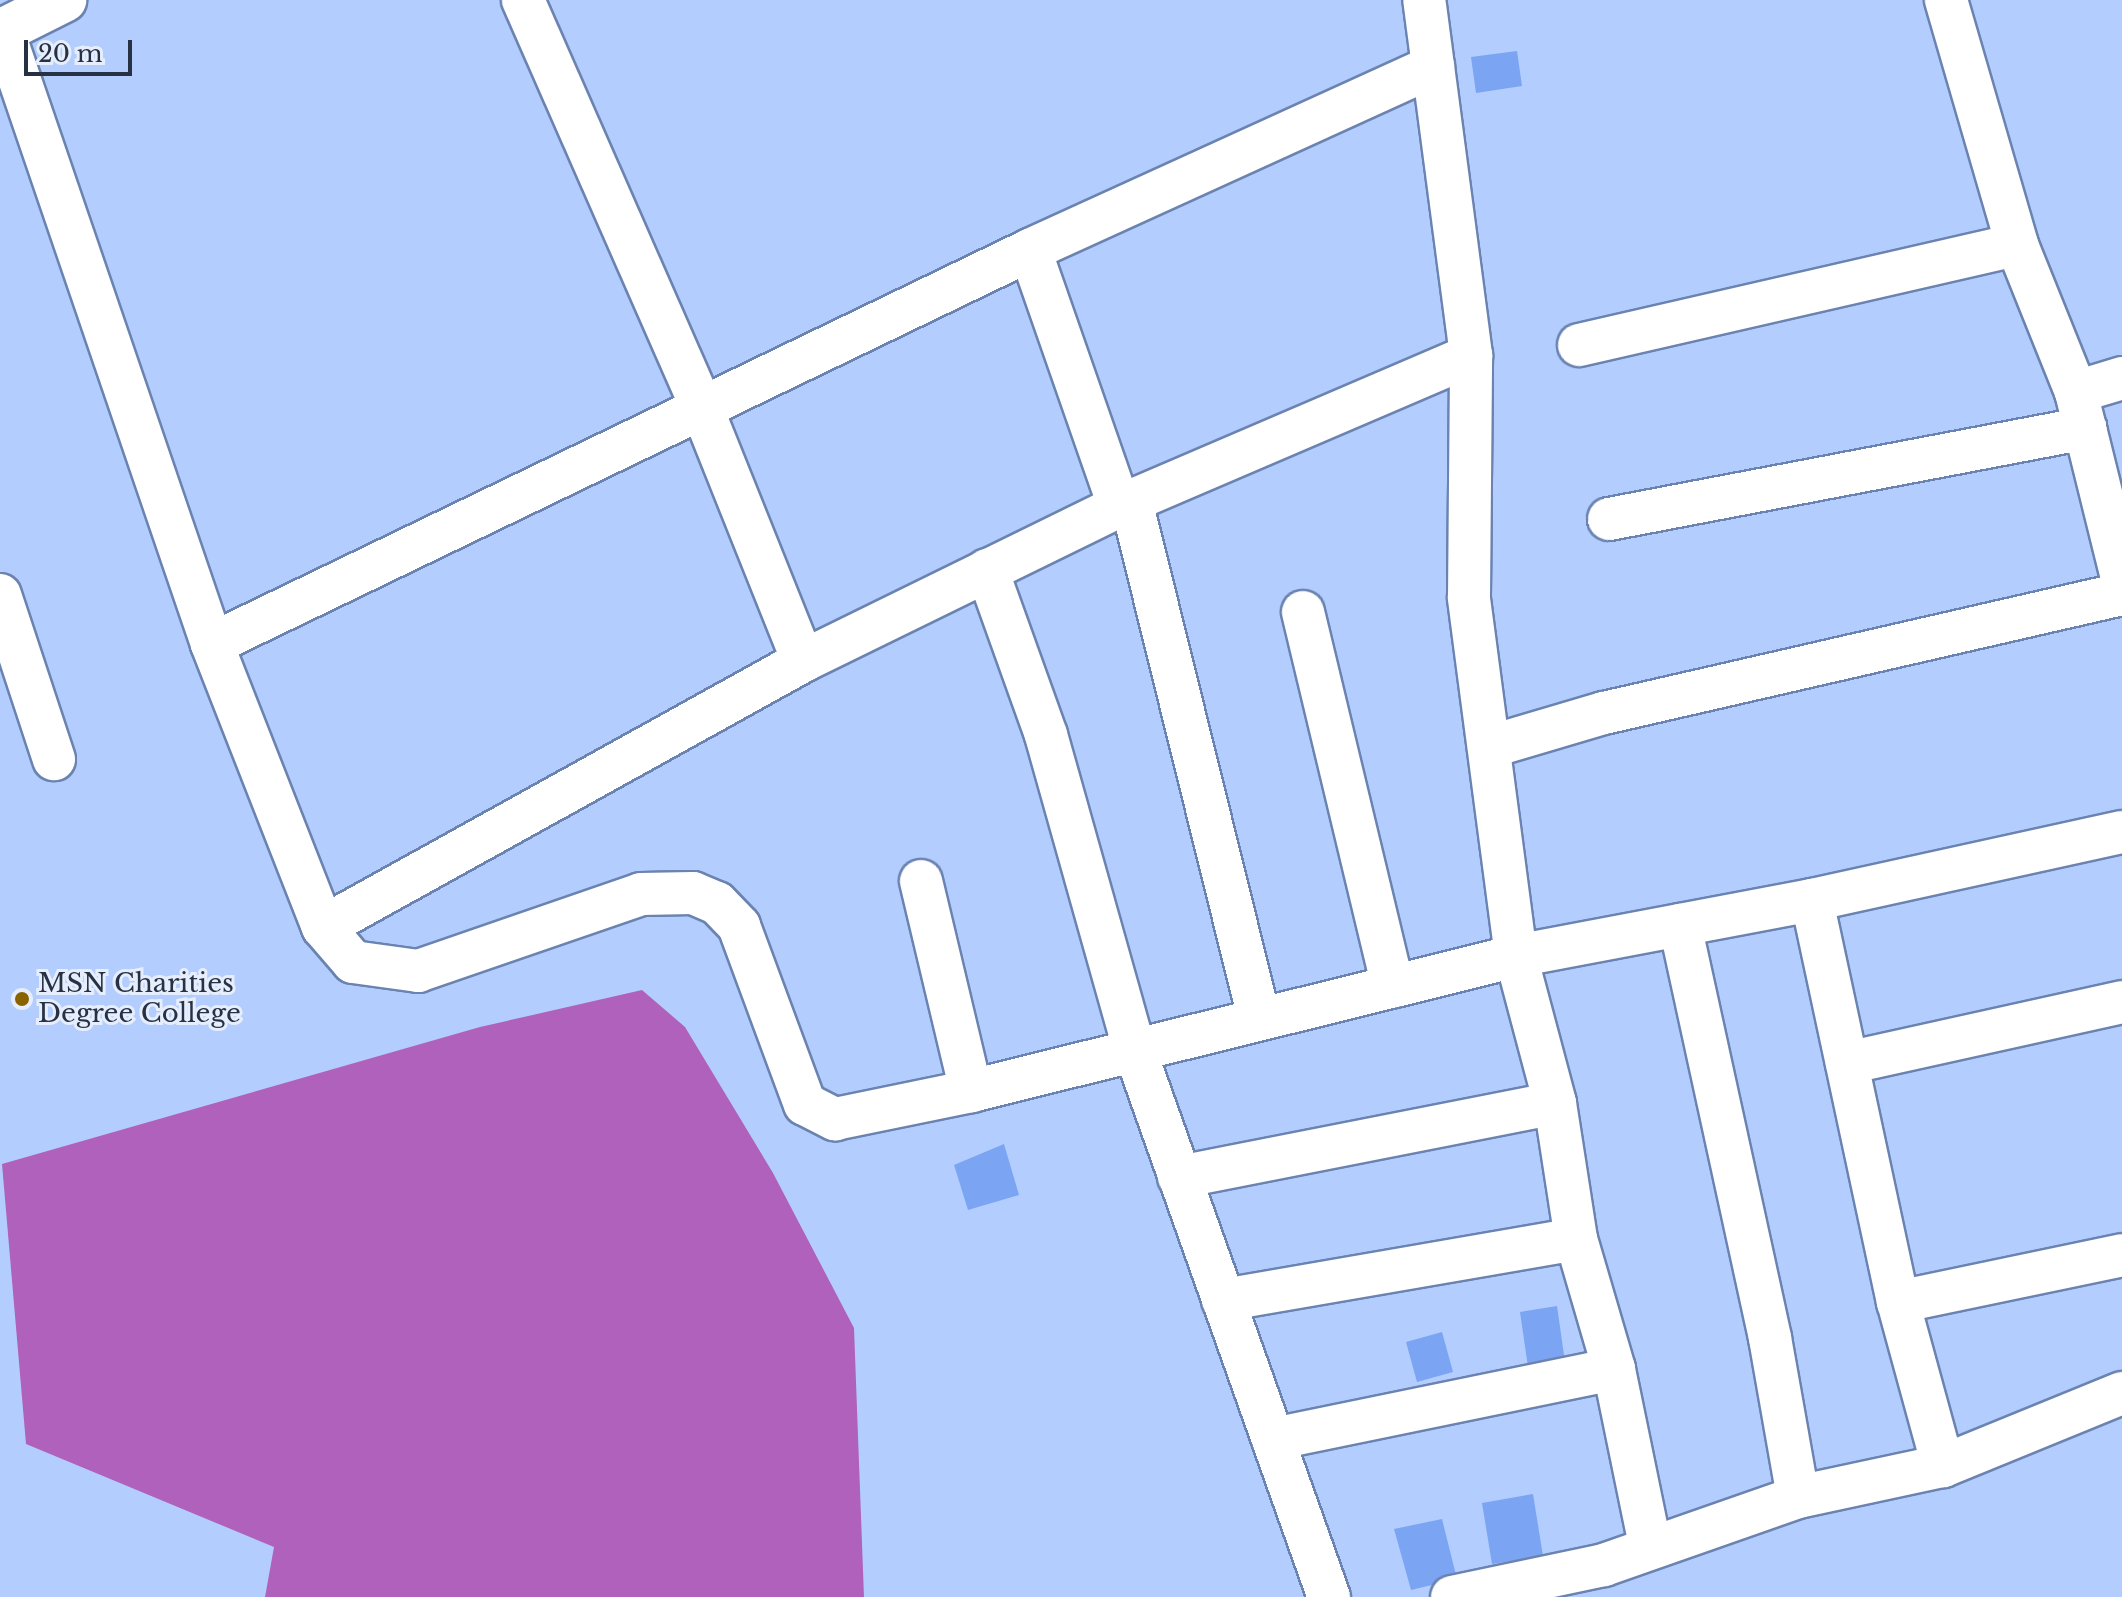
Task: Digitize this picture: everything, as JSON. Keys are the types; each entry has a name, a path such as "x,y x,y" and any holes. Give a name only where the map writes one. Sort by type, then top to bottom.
{"highway":[{"path":"1,31 64,0"}],"street":[{"path":"523,0 703,411 803,661"},
{"path":"1424,0 1471,355 1469,597 1516,956 1555,1103 1576,1239 1614,1369 1650,1545"},
{"path":"1946,0 2017,245 2081,410 2122,578"},
{"path":"1,31 212,644 323,927 353,962 418,971 641,894 693,893 717,903 739,926 805,1104 835,1119 971,1091 1134,1048 1516,956 1812,900 2122,832"},
{"path":"212,644 703,411 1030,250 1433,66"},
{"path":"1579,345 2017,245"},
{"path":"1030,250 1125,503 1259,1018"},
{"path":"323,927 803,661 1125,503 1471,355"},
{"path":"1609,519 2081,410 2122,378"},
{"path":"987,570 1046,735 1134,1048 1329,1597"},
{"path":"1489,747 1604,713 2122,594"},
{"path":"0,595 54,759"},
{"path":"1303,612 1393,986"},
{"path":"921,881 971,1091"},
{"path":"1812,900 1898,1302 1943,1466"},
{"path":"1680,925 1770,1338 1798,1497"},
{"path":"1847,1063 2122,1002"},
{"path":"1179,1177 1555,1103"},
{"path":"1223,1300 1576,1239"},
{"path":"1898,1302 2122,1255"},
{"path":"1273,1439 1614,1369"},
{"path":"1452,1597 1607,1581 1650,1545 1798,1497 1943,1466 2122,1393"}],"shaded area":[{"path":"642,990 685,1027 773,1173 854,1328 864,1597 265,1597 274,1547 26,1444 2,1164 480,1027"}],"building":[{"path":"1517,51 1522,86 1476,93 1471,57"},
{"path":"1004,1144 1019,1195 968,1210 954,1165"},
{"path":"1557,1306 1565,1362 1528,1367 1520,1312"},
{"path":"1442,1332 1453,1372 1417,1382 1406,1342"},
{"path":"1533,1494 1543,1556 1492,1564 1482,1503"},
{"path":"1442,1519 1457,1579 1411,1590 1394,1529"}],"place":[{"name":"MSN Charities Degree College","path":"22,999"}]}
